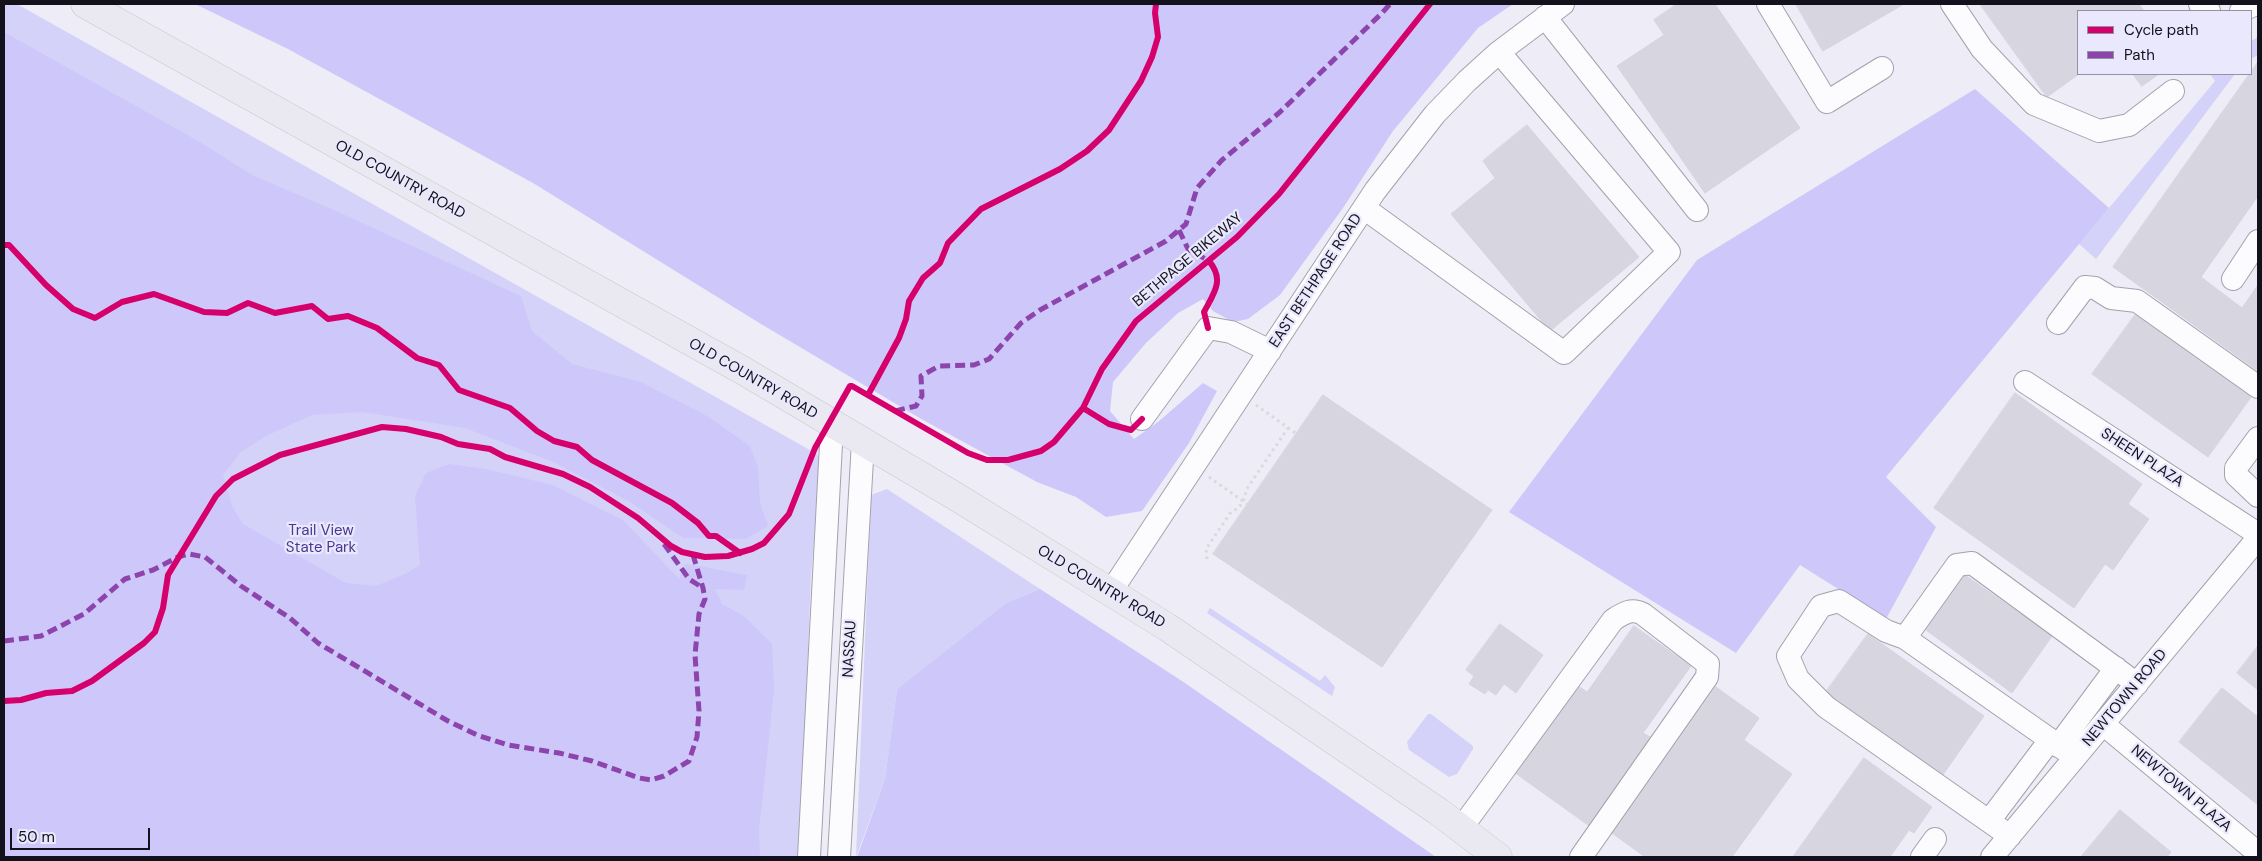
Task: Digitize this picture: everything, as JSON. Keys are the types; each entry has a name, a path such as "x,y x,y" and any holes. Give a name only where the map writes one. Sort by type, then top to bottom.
{"main road":[{"name":"OLD COUNTRY ROAD","path":"85,4 742,370 832,425 955,496 1167,627 1439,812 1460,830 1498,857"}],"street":[{"path":"1768,4 1827,102 1882,68"},
{"path":"1952,4 1982,48 2034,104 2099,131 2129,125 2173,91"},
{"path":"2243,10 2256,4"},
{"path":"1554,10 1697,210"},
{"name":"EAST BETHPAGE ROAD","path":"1110,593 1364,208 1435,114 1466,81 1554,10"},
{"path":"1364,208 1564,353 1669,252 1500,52"},
{"path":"2233,279 2258,241"},
{"path":"2058,323 2084,287 2095,288 2111,298 2137,301 2258,387"},
{"path":"1142,419 1208,328 1231,332 1270,351"},
{"name":"SHEEN PLAZA","path":"2026,382 2258,534"},
{"path":"809,857 832,425"},
{"path":"2258,438 2236,468 2236,475 2258,496"},
{"name":"NASSAU","path":"839,857 863,442"},
{"name":"NEWTOWN ROAD","path":"1992,857 2010,836 2061,748 2103,724 2137,684 2250,564 2258,538"},
{"path":"1906,638 1957,564 1972,563 2137,684"},
{"path":"2010,836 1826,707 1798,679 1788,656 1821,606 1839,601 1886,632 1906,638 2061,748"},
{"path":"1460,830 1608,626 1625,612 1635,610 1643,614 1708,664 1707,677 1581,857"},
{"path":"1989,821 2061,748 2116,668"},
{"name":"NEWTOWN PLAZA","path":"2103,724 2258,853"},
{"path":"1922,857 1935,839"}],"path":[{"path":"1254,403 1297,434"},
{"path":"1207,559 1206,550 1232,512 1237,510 1243,501 1246,490 1288,428"},
{"path":"1206,475 1247,504"}],"green space":[{"name":"Trail View State Park","path":"4,4 17,4 817,454 821,462 811,575 800,857 4,857"},
{"path":"2258,37 2258,55 2252,58 2252,40"},
{"path":"2211,75 2234,75 2096,259 2079,244 2215,81"},
{"path":"887,489 1040,589 1006,603 897,689 885,779 856,857 871,495"},
{"path":"1210,608 1320,681 1325,675 1335,687 1332,696 1207,613"},
{"path":"1428,714 1431,714 1473,746 1457,774 1449,777 1409,750 1407,742"}],"shaded area":[{"path":"195,4 1513,4 1478,28 1393,131 1343,208 1280,295 1248,319 1233,322 1213,311 1203,299 1178,313 1146,343 1113,382 1110,411 1134,439 1158,422 1203,383 1217,391 1189,443 1142,511 1106,517 1076,497 1037,482 923,420 761,324 533,183 288,49"},
{"name":"Trail View State Park","path":"4,32 200,142 252,175 334,210 521,296 532,331 572,364 641,382 709,417 750,446 758,467 760,503 768,526 746,539 683,538 630,502 553,462 465,428 362,412 312,415 266,436 241,452 223,475 233,508 243,524 346,583 376,586 405,574 420,565 415,496 426,473 449,464 486,469 553,485 623,520 679,579 685,564 747,575 744,590 715,589 722,604 744,616 772,644 774,690 759,830 760,857 4,857"},
{"path":"1975,89 2109,208 1886,477 1936,527 1886,619 1800,565 1736,653 1509,512 1697,260"},
{"path":"1040,589 1182,681 1436,857 857,857 885,779 897,689 1006,603"}],"building":[{"path":"1677,4 1715,4 1800,128 1705,193 1617,66 1664,35 1654,20"},
{"path":"1796,4 1904,4 1823,51"},
{"path":"1980,4 2139,4 2143,10 2077,10 2078,75 2047,97"},
{"path":"2258,62 2258,196 2201,277 2242,308 2258,285 2258,371 2113,267 2249,75 2252,75 2252,70"},
{"path":"2134,75 2158,75 2142,86"},
{"path":"1527,125 1639,257 1550,331 1451,214 1495,178 1483,161"},
{"path":"2138,311 2254,393 2208,457 2092,374"},
{"path":"2015,393 2142,484 2128,504 2149,519 2113,570 2105,564 2074,608 1934,508"},
{"path":"1323,395 1492,510 1382,667 1213,554"},
{"path":"1965,575 2052,636 2012,693 1926,630"},
{"path":"1500,624 1543,655 1516,693 1504,684 1496,695 1488,690 1485,694 1469,684 1474,676 1466,670"},
{"path":"1634,626 1691,666 1643,733 1657,741 1595,830 1511,770 1574,683 1587,692"},
{"path":"1868,634 1984,716 1940,779 1823,696"},
{"path":"2258,646 2258,690 2237,673"},
{"path":"1716,687 1759,718 1744,740 1792,774 1732,857 1645,857 1612,833"},
{"path":"2222,688 2258,717 2258,805 2179,742"},
{"path":"1864,758 1932,807 1914,833 1909,830 1890,857 1793,857"},
{"path":"2120,810 2171,852 2167,857 2081,857"}],"marked path":[{"path":"895,411 916,406 922,396 921,376 939,366 974,365 989,359 1021,323 1040,310 1166,241 1186,224 1197,188 1222,160 1280,112 1390,4"},
{"path":"1179,230 1188,249 1209,261"},
{"path":"664,544 689,579 703,588"},
{"path":"4,641 41,636 84,614 125,579 153,570 178,557 189,554 205,557 241,586 290,618 318,643 448,721 477,735 508,745 559,753 592,761 639,778 651,780 664,776 689,761 697,737 699,711 695,655 699,614 705,599 693,555"}],"cycle path":[{"path":"868,395 899,338 906,319 909,301 923,278 940,263 948,243 981,209 1060,169 1087,151 1109,130 1141,81 1152,57 1158,37 1155,13 1156,4"},
{"name":"BETHPAGE BIKEWAY","path":"4,701 21,700 46,693 72,691 92,681 144,643 155,632 163,608 168,575 216,496 233,479 280,455 382,427 406,429 441,437 458,444 490,449 505,457 563,474 590,487 638,518 671,546 682,552 705,557 728,556 752,549 764,543 789,514 815,448 850,386 968,453 987,460 1008,460 1041,451 1054,442 1083,408 1102,369 1136,321 1237,237 1279,194 1430,4"},
{"path":"4,245 9,245 46,285 73,309 95,318 122,302 154,294 204,312 227,313 248,303 275,313 312,306 328,319 348,316 377,328 417,358 439,365 459,390 510,408 537,431 554,441 577,447 592,460 672,503 698,523 709,536 716,536 740,553"},
{"name":"BETHPAGE BIKEWAY","path":"1208,328 1204,312 1214,293 1217,280 1214,268 1209,261"},
{"path":"1083,408 1109,424 1131,430 1142,419"}]}
